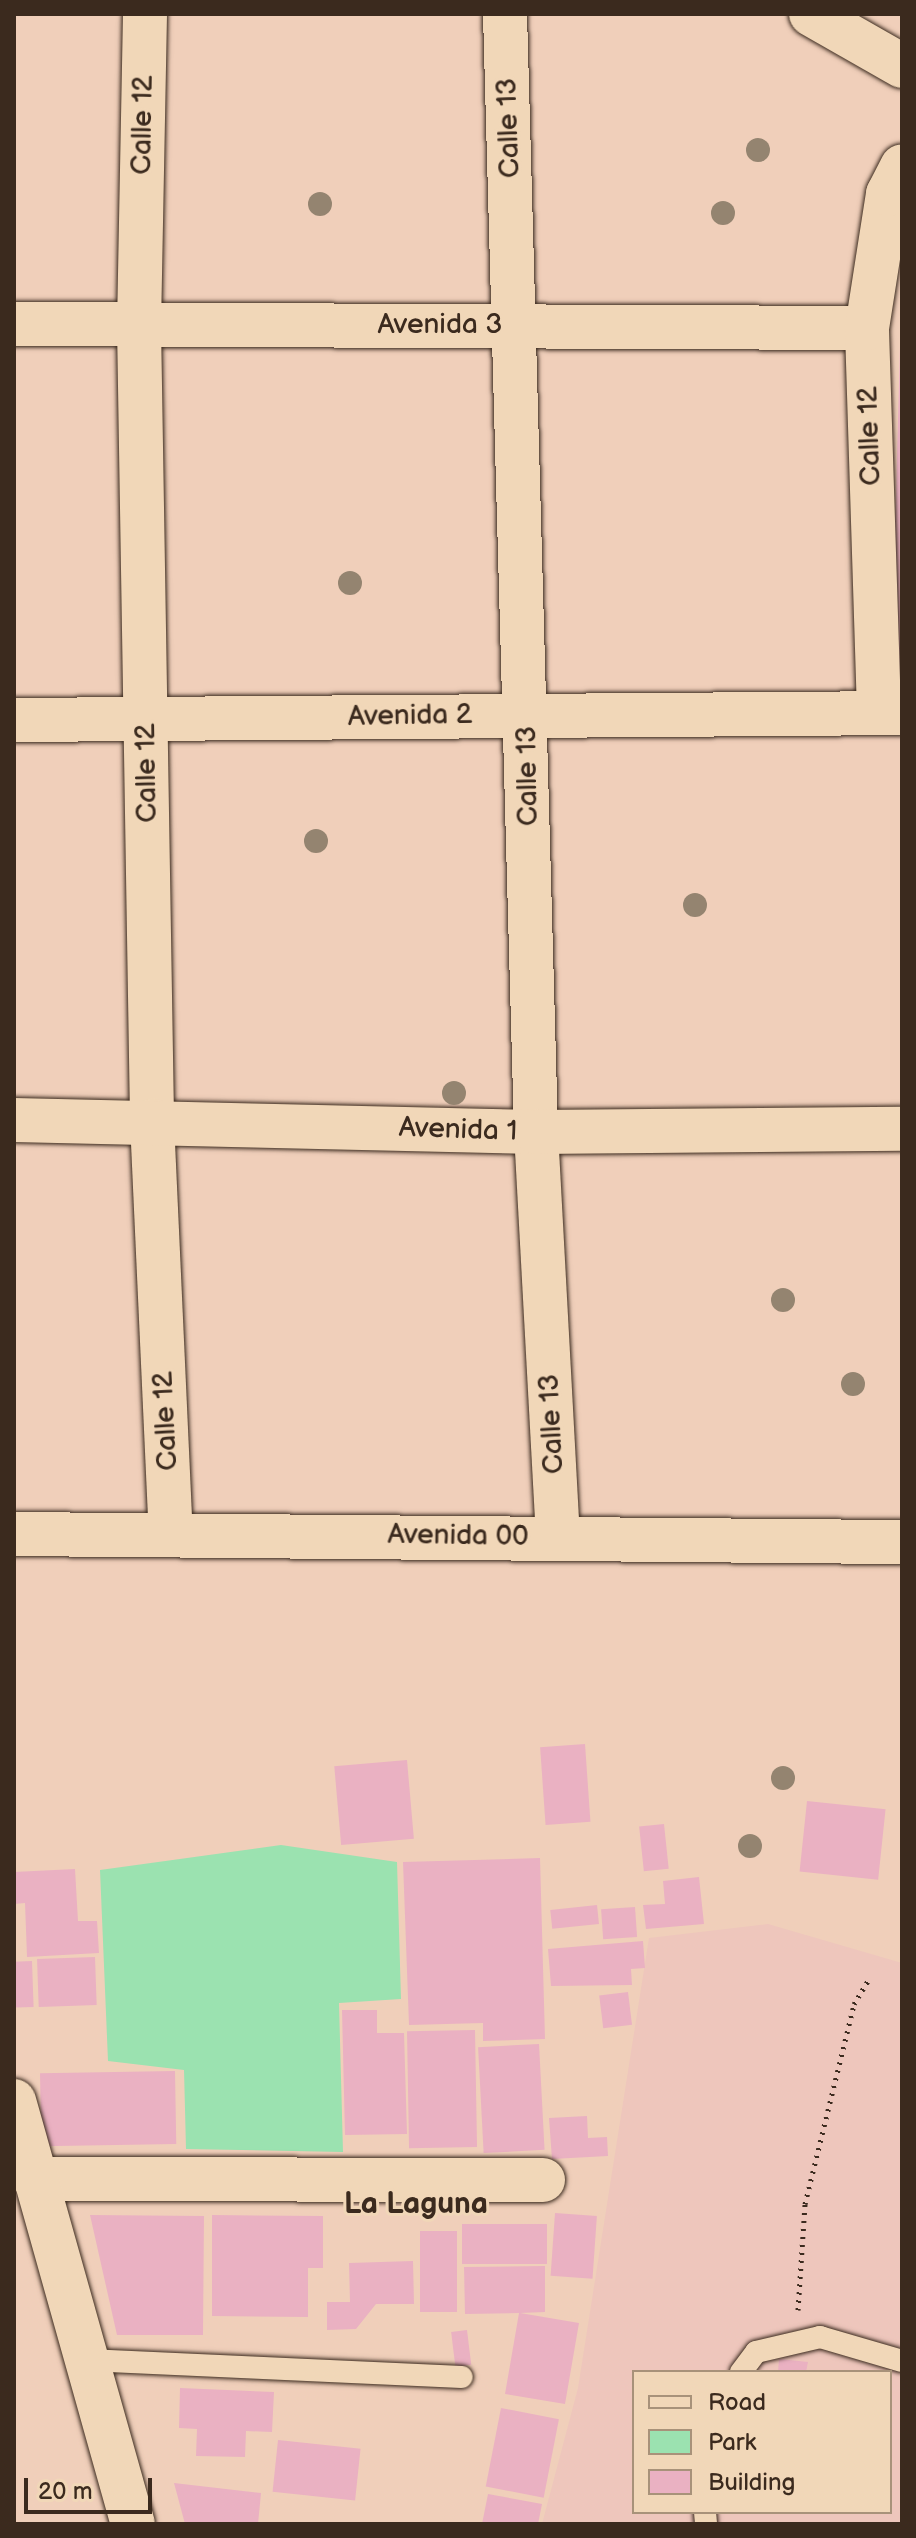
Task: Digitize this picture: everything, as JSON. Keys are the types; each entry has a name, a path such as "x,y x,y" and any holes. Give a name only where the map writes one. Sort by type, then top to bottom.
{"street":[{"name":"Calle 12","path":"145,14 139,325 152,1121 171,1532"},
{"name":"Calle 13","path":"505,14 527,715 536,1132 558,1538"},
{"path":"811,14 902,66"},
{"name":"Calle 12","path":"890,712 867,328 888,194 902,166"},
{"name":"Avenida 3","path":"14,324 867,328"},
{"name":"Avenida 2","path":"14,720 890,712"},
{"name":"Avenida 1","path":"14,1120 536,1132 902,1129"},
{"name":"Avenida 00","path":"14,1534 171,1532 902,1542"},
{"path":"14,2101 25,2193 103,2524"},
{"path":"25,2193 543,2180"},
{"path":"25,2193 87,2360 133,2524"}],"lane":[{"path":"742,2370 756,2352 794,2340 820,2337 902,2361"},
{"path":"87,2360 462,2377"}],"path":[{"path":"794,2340 805,2204 854,2004 868,1981"}],"shaded area":[{"path":"768,1924 902,1963 902,2524 542,2524 578,2388 649,1938"}],"green space":[{"path":"281,1845 397,1862 401,1999 339,2003 343,2152 186,2149 184,2070 108,2061 100,1870"}],"building":[{"path":"902,272 902,681 891,678"},
{"path":"585,1744 590,1822 546,1825 540,1747"},
{"path":"407,1760 414,1839 341,1845 334,1766"},
{"path":"807,1801 886,1809 878,1880 800,1872"},
{"path":"664,1824 669,1869 644,1871 639,1827"},
{"path":"540,1858 545,2039 483,2041 483,2023 409,2025 403,1862"},
{"path":"75,1869 78,1921 97,1921 99,1953 27,1957 25,1903 14,1904 14,1872"},
{"path":"699,1877 704,1924 646,1929 643,1905 665,1904 663,1881"},
{"path":"597,1905 599,1924 552,1929 550,1910"},
{"path":"635,1907 637,1937 603,1939 601,1909"},
{"path":"643,1941 645,1968 631,1969 632,1985 551,1986 548,1949"},
{"path":"95,1957 97,2005 39,2007 37,1959"},
{"path":"32,1961 34,2007 16,2008 14,1962"},
{"path":"628,1992 632,2025 603,2028 599,1996"},
{"path":"342,2010 377,2010 377,2033 404,2033 407,2134 345,2135"},
{"path":"475,2030 477,2147 409,2148 407,2031"},
{"path":"539,2044 545,2150 484,2153 478,2047"},
{"path":"175,2071 176,2144 41,2146 40,2073"},
{"path":"587,2116 588,2138 607,2137 608,2156 552,2159 549,2118"},
{"path":"555,2213 597,2216 593,2279 551,2276"},
{"path":"90,2215 204,2216 203,2335 117,2335"},
{"path":"212,2215 323,2216 323,2268 308,2268 308,2317 212,2316"},
{"path":"462,2224 547,2224 547,2264 462,2264"},
{"path":"420,2231 457,2231 457,2312 420,2312"},
{"path":"413,2261 414,2304 376,2304 356,2329 327,2330 327,2302 350,2302 349,2263"},
{"path":"545,2266 545,2312 520,2313 579,2323 565,2404 505,2394 519,2313 465,2314 464,2267"},
{"path":"467,2330 471,2365 455,2367 451,2332"},
{"path":"779,2359 808,2362 806,2370 778,2370"},
{"path":"180,2388 274,2392 272,2432 246,2431 245,2457 196,2456 197,2429 179,2428"},
{"path":"501,2408 559,2419 544,2498 486,2487"},
{"path":"278,2440 361,2449 355,2500 273,2492"},
{"path":"174,2483 261,2493 258,2524 185,2524"},
{"path":"488,2494 542,2504 538,2524 482,2524"}],"district":[{"name":"La Laguna","path":"416,2204"}]}
